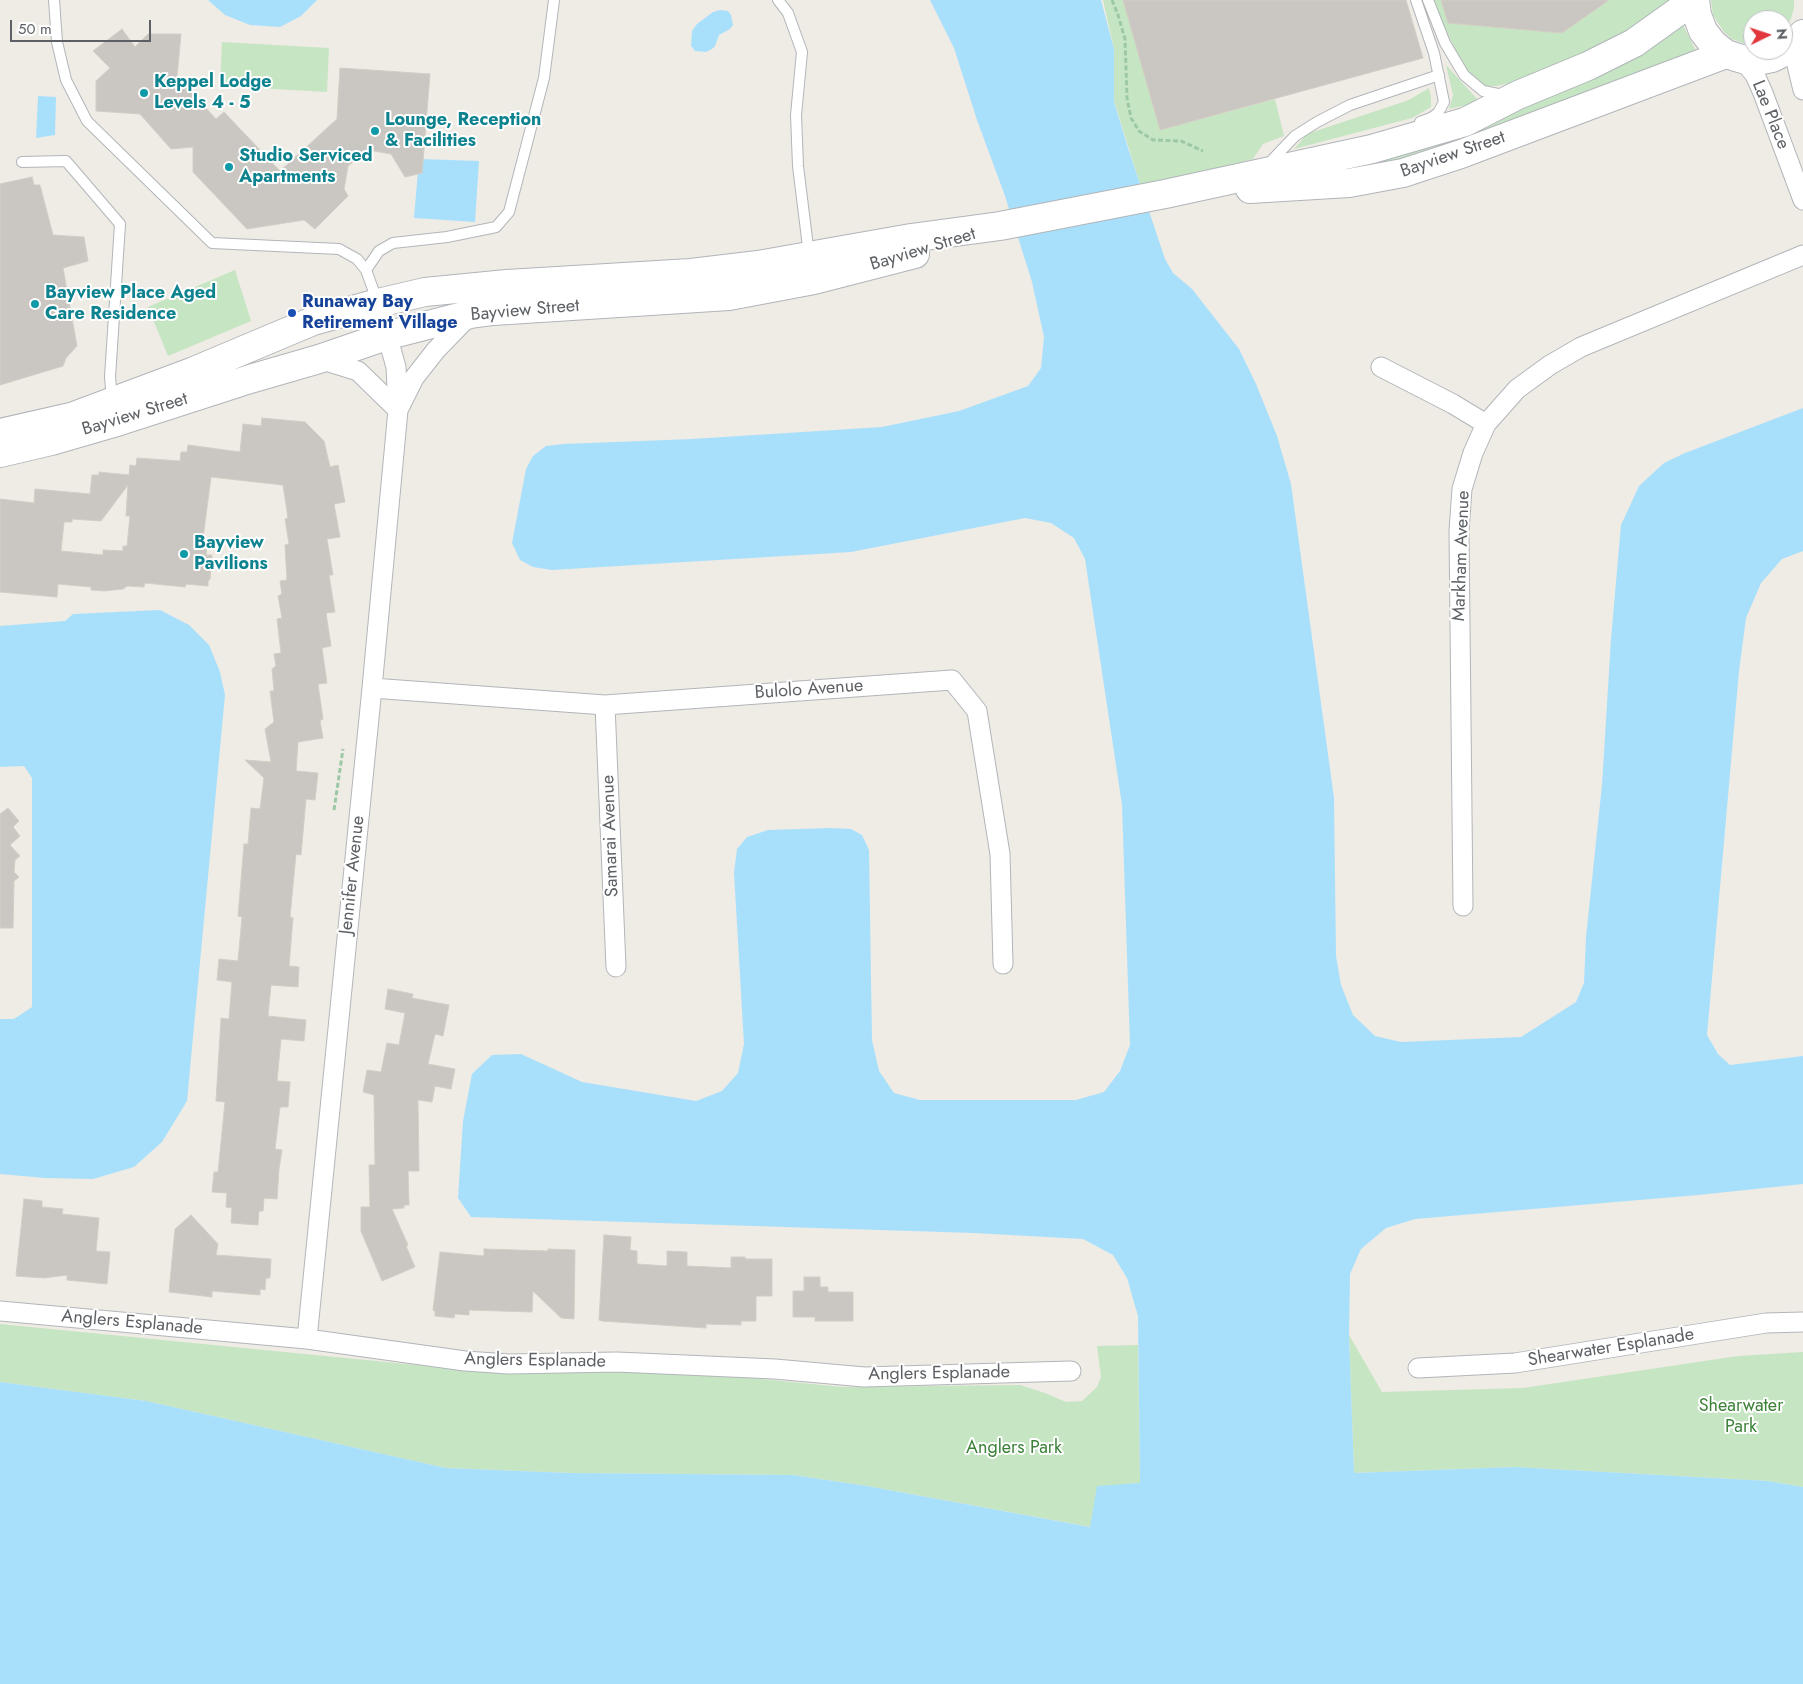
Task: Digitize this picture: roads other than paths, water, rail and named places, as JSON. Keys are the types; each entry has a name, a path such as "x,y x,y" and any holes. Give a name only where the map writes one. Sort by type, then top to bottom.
{"main road":[{"name":"Bayview Street","path":"0,453 51,441 230,356 313,321 425,292 478,286 811,268 916,254 1000,226 1165,194 1372,149 1417,137 1464,122 1518,95 1588,66 1634,43 1695,0"},
{"path":"1695,0 1697,15 1703,31 1713,44 1734,57"},
{"name":"Bayview Street","path":"1165,194 1349,183 1403,173 1734,57 1757,61 1772,58 1786,51 1800,38"},
{"name":"Bayview Street","path":"0,433 71,417 116,411 241,382 319,359 389,335 471,314 729,296 811,268"},
{"path":"230,356 231,371 241,382"}],"street":[{"path":"1800,38 1796,61 1803,90"},
{"name":"Lae Place","path":"1734,57 1755,75 1803,200"},
{"name":"Markham Avenue","path":"1463,906 1459,531 1462,489 1473,453 1486,424 1517,389 1550,365 1581,347 1803,255"},
{"name":"Jennifer Avenue","path":"307,1339 398,410 396,366 389,335 378,303"},
{"name":"Jennifer Avenue","path":"398,410 414,378 436,350 471,314"},
{"path":"319,359 358,371 398,410"},
{"path":"1381,367 1453,404 1486,424"},
{"name":"Bulolo Avenue","path":"372,688 605,705 952,680 977,711 1000,854 1003,964"},
{"name":"Samarai Avenue","path":"605,705 616,967"},
{"name":"Anglers Esplanade","path":"0,1311 307,1339 465,1361 510,1364 617,1362 776,1369 864,1377 1071,1371"},
{"name":"Shearwater Esplanade","path":"1418,1368 1515,1363 1766,1323 1803,1322"}],"lane":[{"path":"54,0 57,42 66,80 87,121 212,243 339,249 357,259 366,270 378,303"},
{"path":"366,270 379,251 393,243 447,238 496,227 509,212 544,78 554,0"},
{"path":"778,0 788,13 802,52 796,115 798,166 811,268"},
{"path":"1407,126 1431,118 1442,107 1444,102 1434,53 1416,0"},
{"path":"1428,0 1445,43 1464,75 1483,91 1498,95 1518,95"},
{"path":"1292,154 1269,160 1294,136 1350,105 1439,75"},
{"path":"22,162 66,161 120,224 110,377 116,411"},
{"path":"1196,187 1246,165"}],"water":[{"path":"208,0 317,0 301,16 280,27 250,25 225,15"},
{"path":"930,0 1101,0 1114,49 1114,102 1165,259 1173,273 1192,289 1239,349 1256,384 1277,436 1291,484 1334,798 1336,956 1341,985 1353,1015 1375,1036 1401,1042 1521,1037 1576,1002 1584,983 1586,937 1602,785 1611,639 1621,525 1639,486 1664,463 1685,453 1803,408 1803,551 1782,559 1761,583 1746,618 1739,671 1707,1035 1718,1054 1730,1065 1803,1056 1803,1184 1698,1195 1415,1219 1386,1228 1361,1249 1350,1274 1349,1335 1354,1473 1515,1467 1768,1481 1803,1487 1803,1684 0,1684 0,1382 146,1401 446,1468 570,1473 793,1475 867,1486 1090,1527 1097,1486 1140,1483 1138,1316 1127,1278 1113,1255 1083,1239 974,1233 471,1217 458,1198 463,1121 472,1074 492,1055 521,1054 582,1082 696,1101 722,1091 738,1073 744,1044 734,873 737,849 747,837 768,830 851,829 862,835 869,850 872,1040 879,1071 894,1093 920,1100 1076,1100 1104,1092 1120,1071 1130,1045 1122,805 1085,559 1074,538 1051,523 1025,518 851,552 552,570 533,567 520,560 512,543 526,469 533,456 546,446 882,427 959,411 1028,386 1041,368 1044,337 1032,282 1005,196 977,120 954,48"},
{"path":"720,10 728,11 733,25 730,29 719,35 712,49 706,52 695,51 691,46 692,31 697,24 713,12"},
{"path":"38,96 56,97 55,135 36,138"},
{"path":"419,159 479,161 475,222 414,218"},
{"path":"160,610 189,625 209,645 220,672 225,695 187,1101 162,1142 134,1167 93,1179 45,1178 0,1174 0,1019 14,1019 32,1007 32,778 24,766 0,767 0,626 65,621 73,614"}],"place":[{"name":"Keppel Lodge Levels 4 - 5","path":"144,93"},
{"name":"Lounge, Reception & Facilities","path":"375,131"},
{"name":"Studio Serviced Apartments","path":"229,167"},
{"name":"Bayview Place Aged Care Residence","path":"35,304"},
{"name":"Runaway Bay Retirement Village","path":"292,313"},
{"name":"Bayview Pavilions","path":"184,554"}],"park label":[{"name":"Shearwater Park","path":"1741,1417"},
{"name":"Anglers Park","path":"1014,1449"}]}
